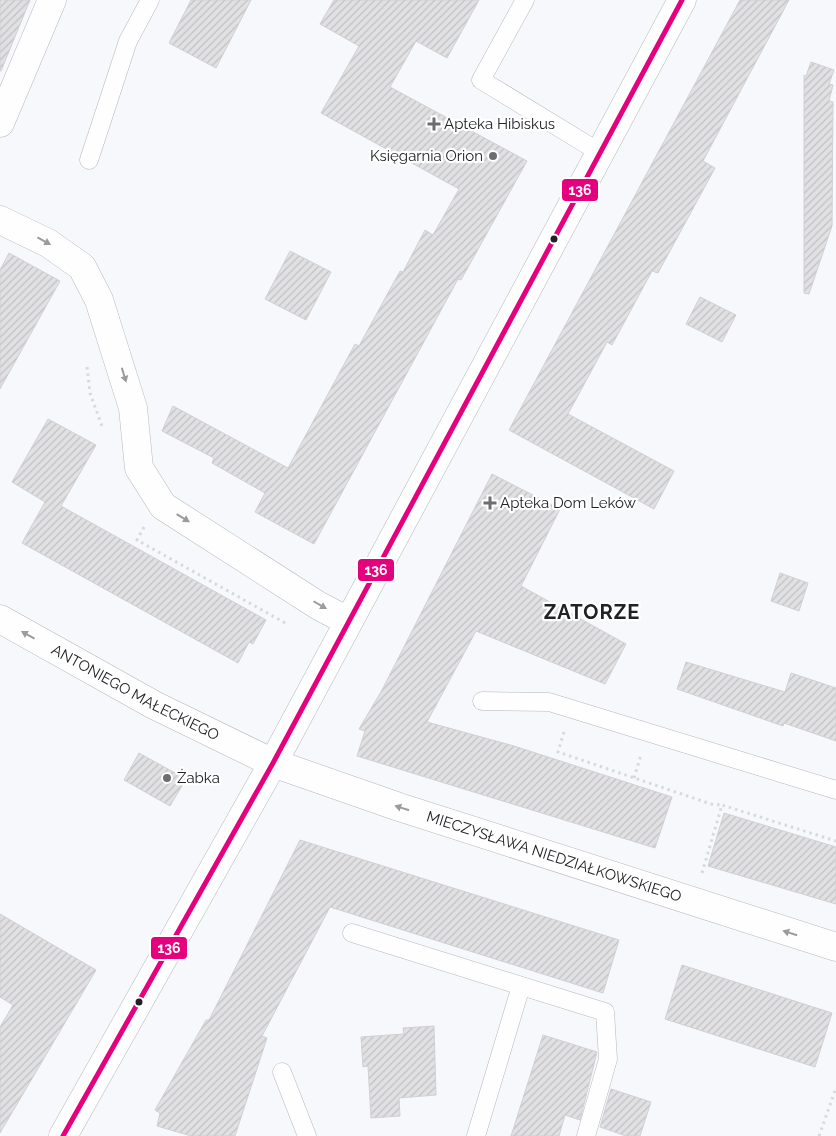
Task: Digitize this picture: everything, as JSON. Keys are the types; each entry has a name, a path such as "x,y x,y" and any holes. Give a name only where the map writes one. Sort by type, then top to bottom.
{"street":[{"path":"0,123 52,0"},
{"path":"63,1136 273,762 682,0"},
{"path":"2,217 48,243 82,267 99,300 134,408 139,468 163,506 319,606 348,621"},
{"name":"ANTONIEGO MAŁECKIEGO","path":"0,619 154,706 273,762"},
{"name":"MIECZYSŁAWA NIEDZIAŁKOWSKIEGO","path":"273,762 399,807 836,948"}],"lane":[{"path":"89,160 128,40 150,0"},
{"path":"525,0 482,80 599,152"},
{"path":"482,701 549,702 836,790"},
{"path":"352,933 605,1012 608,1059 586,1136"},
{"path":"476,1136 521,986"},
{"path":"282,1072 308,1136"}],"path":[{"path":"572,710 558,752 711,804 722,805 836,841"},
{"path":"702,873 722,805"},
{"path":"819,1136 836,1088"}],"building":[{"path":"0,0 30,0 1,71 0,71"},
{"path":"191,0 251,0 216,68 169,43"},
{"path":"334,0 479,0 447,58 416,41 390,87 527,161 461,280 458,279 314,544 255,512 265,493 212,463 214,458 162,431 173,406 288,468 355,344 359,346 400,271 403,272 425,230 433,235 459,189 321,113 359,46 320,24"},
{"path":"740,0 789,0 703,161 715,168 658,273 652,271 612,345 607,342 568,414 674,471 654,509 509,430"},
{"path":"811,62 834,70 829,84 833,85 829,101 833,102 832,226 809,294 804,293 804,75 806,76"},
{"path":"290,251 331,272 306,320 265,299"},
{"path":"9,253 60,281 0,389 0,270"},
{"path":"700,297 736,315 722,342 686,324"},
{"path":"48,419 96,445 61,506 266,620 253,644 249,642 238,663 22,543 45,502 12,482"},
{"path":"492,474 560,509 521,586 626,644 605,684 476,631 427,722 514,746 672,797 655,848 357,756 365,731 359,729 382,690"},
{"path":"780,573 808,583 799,611 771,601"},
{"path":"686,662 785,692 791,673 836,688 836,741 784,723 783,726 677,689"},
{"path":"139,753 186,779 170,806 124,780"},
{"path":"724,813 836,847 836,904 708,866"},
{"path":"300,840 619,940 603,993 330,907 262,1036 267,1038 235,1136 191,1136 157,1126 160,1113 155,1110 206,1020 209,1020"},
{"path":"0,914 96,970 0,1133 0,1027 13,1005 0,997"},
{"path":"682,965 832,1013 815,1067 665,1019"},
{"path":"434,1026 436,1095 399,1098 400,1116 371,1118 368,1066 363,1067 361,1037 404,1034 403,1028"},
{"path":"543,1035 597,1052 580,1120 565,1115 559,1136 511,1136"},
{"path":"611,1089 651,1102 640,1136 626,1136 600,1127"}],"transit line":[{"name":"136","path":"63,1136 273,763 682,0"}],"place":[{"name":"Apteka Hibiskus","path":"434,124"},
{"name":"Księgarnia Orion","path":"493,156"},
{"name":"Apteka Dom Leków","path":"490,503"},
{"name":"Żabka","path":"167,778"}],"district":[{"name":"ZATORZE","path":"592,612"}]}
